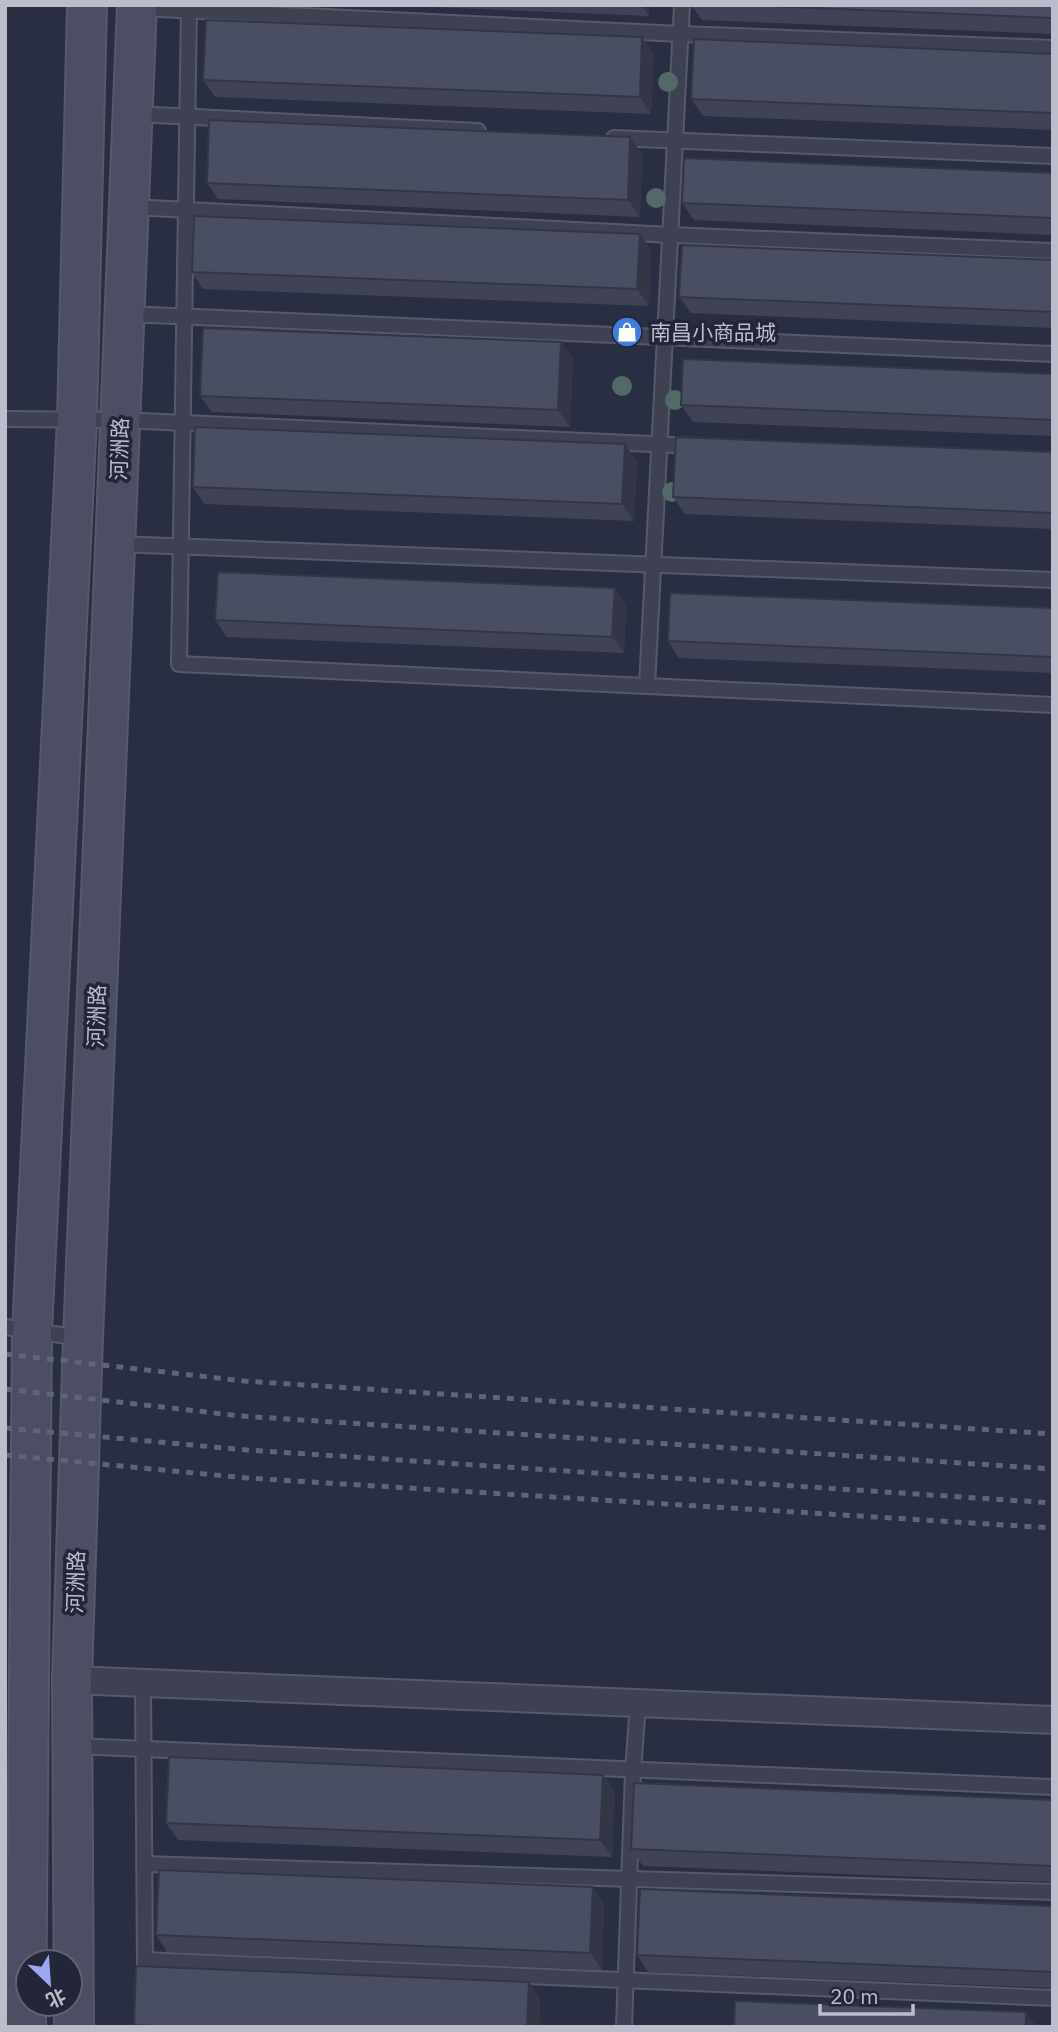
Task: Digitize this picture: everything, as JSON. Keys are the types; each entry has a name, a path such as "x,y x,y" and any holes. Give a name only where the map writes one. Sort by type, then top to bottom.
{"main road":[{"path":"26,2027 18,1329 77,420 87,5"},
{"name":"河洲路","path":"74,2027 72,1680 83,1338 137,6"}],"street":[{"path":"72,1680 1053,1720"}],"lane":[{"path":"648,686 682,5"},
{"path":"137,6 681,34 1053,48"},
{"path":"189,8 179,664 1053,705"},
{"path":"133,114 494,132"},
{"path":"606,138 1053,156"},
{"path":"129,207 671,235 1053,251"},
{"path":"125,314 1053,354"},
{"path":"5,419 120,420 715,446"},
{"path":"115,544 1053,580"},
{"path":"18,1329 83,1338"},
{"path":"143,1682 145,1987"},
{"path":"624,2027 638,1703"},
{"path":"72,1745 1053,1787"},
{"path":"144,1864 1053,1892"},
{"path":"145,1960 1053,1998"}],"building":[{"path":"744,5 1053,5 1053,18"},
{"path":"206,20 642,37 640,97 203,80"},
{"path":"694,39 1053,54 1053,113 691,99"},
{"path":"209,120 630,137 628,200 207,183"},
{"path":"684,158 1053,173 1053,218 682,203"},
{"path":"194,216 640,234 637,289 192,272"},
{"path":"682,245 1053,260 1053,312 679,297"},
{"path":"203,328 561,342 558,410 200,396"},
{"path":"683,359 1053,374 1053,420 681,405"},
{"path":"195,427 625,444 622,504 193,487"},
{"path":"676,437 1053,452 1053,513 673,497"},
{"path":"218,572 615,588 612,637 215,620"},
{"path":"670,593 1053,608 1053,657 668,641"},
{"path":"169,1757 603,1775 600,1840 166,1823"},
{"path":"634,1783 1053,1800 1053,1866 631,1849"},
{"path":"159,1870 593,1887 590,1953 156,1935"},
{"path":"640,1889 1053,1906 1053,1972 637,1955"},
{"path":"136,1966 529,1982 527,2027 134,2025"},
{"path":"735,2001 1026,2012 1026,2027 734,2027"}],"railway":[{"path":"5,1354 244,1381 1053,1434"},
{"path":"5,1389 241,1416 1053,1469"},
{"path":"5,1428 247,1450 1053,1503"},
{"path":"5,1455 247,1478 1053,1528"}],"place":[{"name":"南昌小商品城","path":"627,332"}]}
